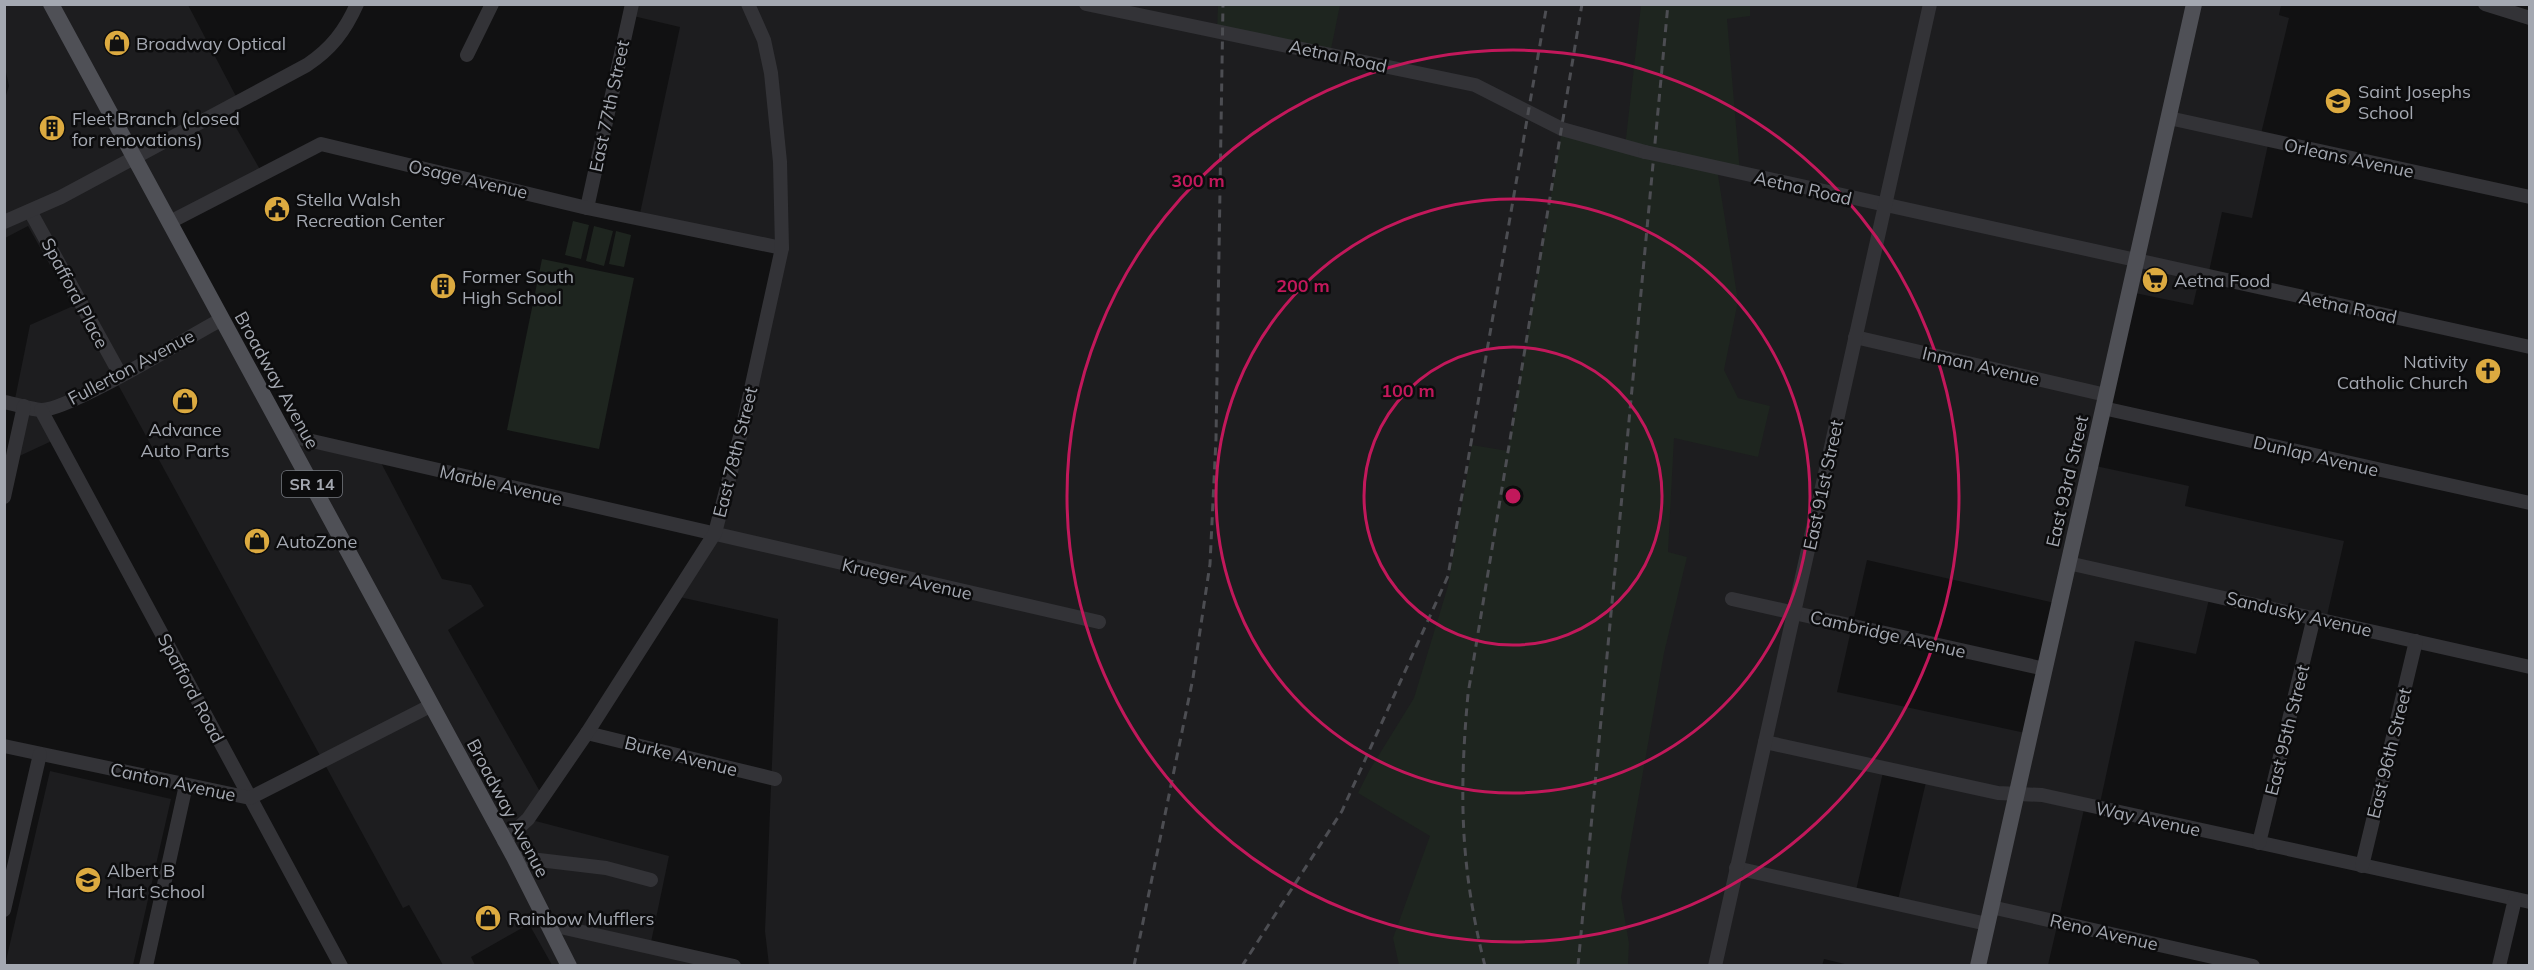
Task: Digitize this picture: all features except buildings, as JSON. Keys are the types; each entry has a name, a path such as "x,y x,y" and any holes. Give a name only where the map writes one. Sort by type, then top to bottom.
{"main road":[{"name":"Broadway Avenue","path":"51,4 514,857 569,966"},
{"name":"East 93rd Street","path":"1978,966 2194,4"}],"street":[{"path":"4,222 135,158 321,55 341,35 357,4"},
{"path":"468,55 492,4"},
{"name":"East 77th Street","path":"587,208 632,4"},
{"name":"East 78th Street","path":"504,841 528,819 587,733 715,533 744,421 782,248 780,162 771,73 764,40 748,4"},
{"name":"Aetna Road","path":"1086,4 1475,85 1562,129 1646,152 2529,347"},
{"name":"East 91st Street","path":"1715,966 1930,4"},
{"path":"2485,4 2529,18"},
{"name":"Orleans Avenue","path":"2169,118 2529,198"},
{"name":"Osage Avenue","path":"170,222 321,144 587,208 782,248"},
{"name":"Spafford Place","path":"30,211 120,374"},
{"name":"Fullerton Avenue","path":"41,410 55,407 222,320"},
{"name":"Inman Avenue","path":"1855,337 2105,402"},
{"path":"4,402 41,410"},
{"name":"Dunlap Avenue","path":"2105,402 2529,503"},
{"path":"4,497 24,406"},
{"name":"Spafford Road","path":"41,410 341,966"},
{"name":"Marble Avenue","path":"286,435 715,533"},
{"name":"Krueger Avenue","path":"715,533 1099,622"},
{"name":"Sandusky Avenue","path":"2068,563 2529,667"},
{"name":"Cambridge Avenue","path":"1732,599 2044,669"},
{"name":"East 95th Street","path":"2259,843 2314,617"},
{"name":"East 96th Street","path":"2362,866 2416,641"},
{"name":"Canton Avenue","path":"4,746 250,798 430,706"},
{"name":"Burke Avenue","path":"587,733 775,779"},
{"name":"Way Avenue","path":"1765,742 1998,793 2042,795 2529,903"},
{"path":"4,910 40,754"},
{"path":"146,966 186,785"},
{"path":"514,857 606,868 651,880"},
{"path":"1736,868 1987,924"},
{"path":"2499,966 2515,899"},
{"name":"Reno Avenue","path":"1991,907 2253,966"},
{"path":"547,924 734,966"}],"shaded area":[{"path":"632,4 2281,5 2279,15 2289,18 2260,138 2269,140 2252,218 2222,212 2208,276 2200,275 2193,305 2130,292 2091,465 2189,486 2185,506 2344,541 2326,620 2210,595 2196,654 2135,641 2099,808 2085,805 2048,965 1853,966 1824,959 1822,966 769,965 765,931 778,619 675,596 715,533 782,248 639,218 680,27 629,15","holes":["1867,560 2059,604 2030,734 1837,692","1884,768 1927,778 1897,904 1855,895"]},
{"path":"5,5 188,5 239,102 226,110 262,173 171,222 286,435 378,457 442,579 471,585 484,606 448,630 543,797 528,819 669,856 650,947 734,965 552,965 529,924 471,957 475,965 443,965 409,905 403,908 115,379 41,410 56,439 13,459 24,406 14,404 30,325 73,306 28,226 5,238 4,101 9,86 5,68"},
{"path":"1218,5 1340,5 1330,54 1217,31"},
{"path":"1641,5 1750,5 1750,16 1727,19 1740,173 1717,169 1738,301 1724,370 1738,398 1770,406 1758,457 1674,438 1668,552 1687,557 1664,653 1621,897 1629,943 1628,965 1399,965 1393,938 1430,836 1358,793 1414,698 1448,586 1472,445 1508,451 1562,129 1625,147"},
{"path":"573,221 589,225 581,259 565,255"},
{"path":"594,226 613,231 604,266 586,261"},
{"path":"616,231 631,235 624,267 609,264"},
{"path":"542,259 634,278 599,449 507,430"},
{"name":"Albert B Hart School","path":"50,771 171,799 133,965 5,965"}],"railway":[{"path":"1134,966 1193,678 1210,564 1216,439 1223,4"},
{"path":"1242,966 1342,811 1448,576 1547,4"},
{"path":"1485,966 1466,863 1463,765 1468,694 1582,4"},
{"path":"1578,966 1668,4"}],"place":[{"name":"Broadway Optical","path":"117,43"},
{"name":"Saint Josephs School","path":"2338,101"},
{"name":"Fleet Branch (closed for renovations)","path":"52,128"},
{"name":"Stella Walsh Recreation Center","path":"277,209"},
{"name":"Aetna Food","path":"2155,280"},
{"name":"Former South High School","path":"443,286"},
{"name":"Nativity Catholic Church","path":"2488,371"},
{"name":"Advance Auto Parts","path":"185,401"},
{"name":"AutoZone","path":"257,541"},
{"name":"Albert B Hart School","path":"88,880"},
{"name":"Rainbow Mufflers","path":"488,918"}]}
